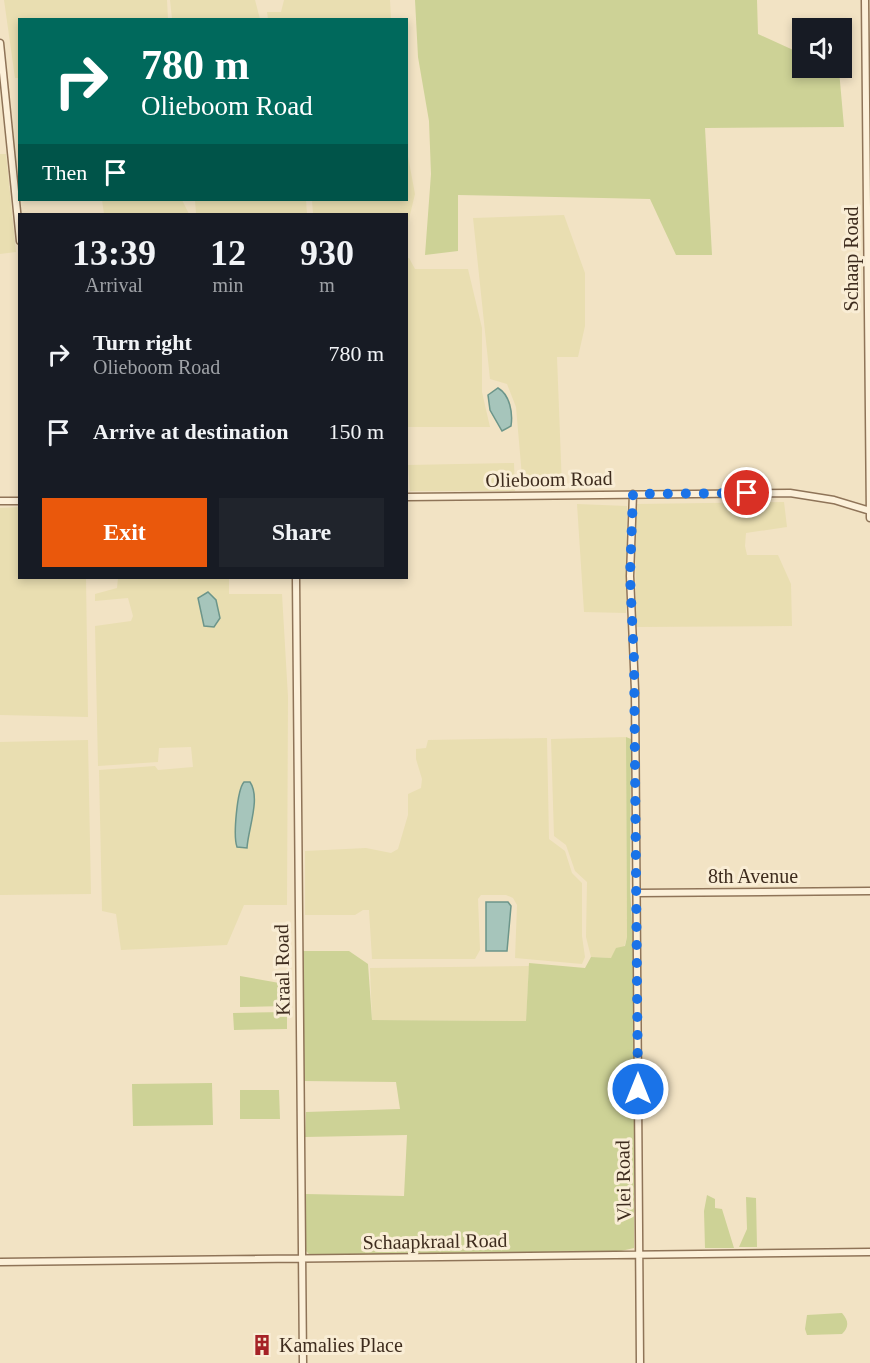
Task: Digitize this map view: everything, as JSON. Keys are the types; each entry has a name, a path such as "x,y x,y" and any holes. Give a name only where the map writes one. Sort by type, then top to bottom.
{"street":[{"name":"Schaap Road","path":"865,0 868,49 870,518"},
{"path":"0,43 18,221"},
{"name":"Vlei Road","path":"633,494 630,576 634,659 637,893 640,1363"},
{"name":"Olieboom Road","path":"408,497 790,494 834,500 870,511"},
{"path":"0,501 18,501"},
{"name":"Kraal Road","path":"296,579 303,1363"},
{"name":"8th Avenue","path":"637,893 870,891"},
{"name":"Schaapkraal Road","path":"0,1262 870,1252"}],"shaded area":[{"path":"4,0 167,0 168,18 18,18 18,78 15,78"},
{"path":"170,0 255,0 260,18 172,18"},
{"path":"284,0 390,0 391,18 268,18 267,12 281,12"},
{"path":"0,154 6,154 16,252 0,254"},
{"path":"408,156 415,194 408,223 408,213 313,213 312,201 408,201"},
{"path":"102,201 182,201 188,213 104,213"},
{"path":"195,201 306,201 307,213 196,213"},
{"path":"564,215 585,273 585,326 578,357 557,357 562,487 523,488 516,407 507,384 490,379 473,218"},
{"path":"408,258 415,269 468,269 482,328 482,392 490,427 408,427"},
{"path":"514,463 515,491 410,491 408,465"},
{"path":"784,502 787,527 746,533 745,546 747,555 778,555 791,584 792,626 636,627 635,504"},
{"path":"577,504 627,506 626,613 584,612"},
{"path":"18,507 18,579 86,579 88,717 0,715 0,508"},
{"path":"118,579 229,579 229,594 282,594 288,697 287,905 244,905 227,945 121,950 116,914 102,911 99,770 155,766 158,770 193,767 191,747 159,748 158,762 98,766 95,626 131,621 133,616 128,598 95,601 95,594 117,588"},
{"path":"626,737 627,937 624,947 611,958 591,957 586,937 587,882 575,871 566,845 554,836 551,739"},
{"path":"547,738 549,839 565,851 572,873 582,883 582,936 585,957 582,964 515,958 517,905 513,898 506,895 481,895 478,899 480,950 475,959 372,959 369,910 363,910 355,915 305,915 305,851 366,848 391,853 398,849 408,815 408,794 421,788 422,779 416,759 416,749 426,748 428,740"},
{"path":"88,740 91,894 0,895 0,742"},
{"path":"529,966 526,1021 372,1020 370,968"}],"green space":[{"path":"415,0 757,0 758,34 792,49 792,78 840,78 844,127 705,128 712,255 676,255 650,199 458,195 458,251 425,255 431,174 429,121 418,57"},
{"path":"626,737 631,739 630,888 634,958 634,1248 621,1251 310,1255 305,1250 305,1194 404,1196 407,1135 305,1137 306,1112 400,1109 396,1082 302,1081 302,951 349,951 368,964 372,1020 526,1021 529,963 585,968 591,957 611,958 616,948 625,946 627,937"},
{"path":"240,976 285,984 285,1006 240,1007"},
{"path":"287,1012 287,1029 234,1030 233,1013"},
{"path":"212,1083 213,1125 133,1126 132,1084"},
{"path":"240,1090 279,1090 280,1119 240,1119"},
{"path":"707,1195 715,1199 715,1208 722,1209 734,1248 705,1248 704,1211"},
{"path":"746,1197 756,1198 757,1247 739,1247 747,1229"},
{"path":"842,1313 847,1324 842,1334 807,1335 805,1329 807,1315"}],"water":[{"path":"498,388 508,400 512,416 511,426 502,431 490,410 488,395"},
{"path":"208,592 216,600 220,618 214,627 204,626 198,598"},
{"path":"244,782 250,782 254,796 247,848 237,847 235,833 236,813"},
{"path":"486,902 508,902 511,906 507,951 486,951"}],"place":[{"name":"Kamalies Place","path":"262,1345"}],"route":[{"path":"638,1089 635,690 630,576 631,504 633,494 747,493"}]}
